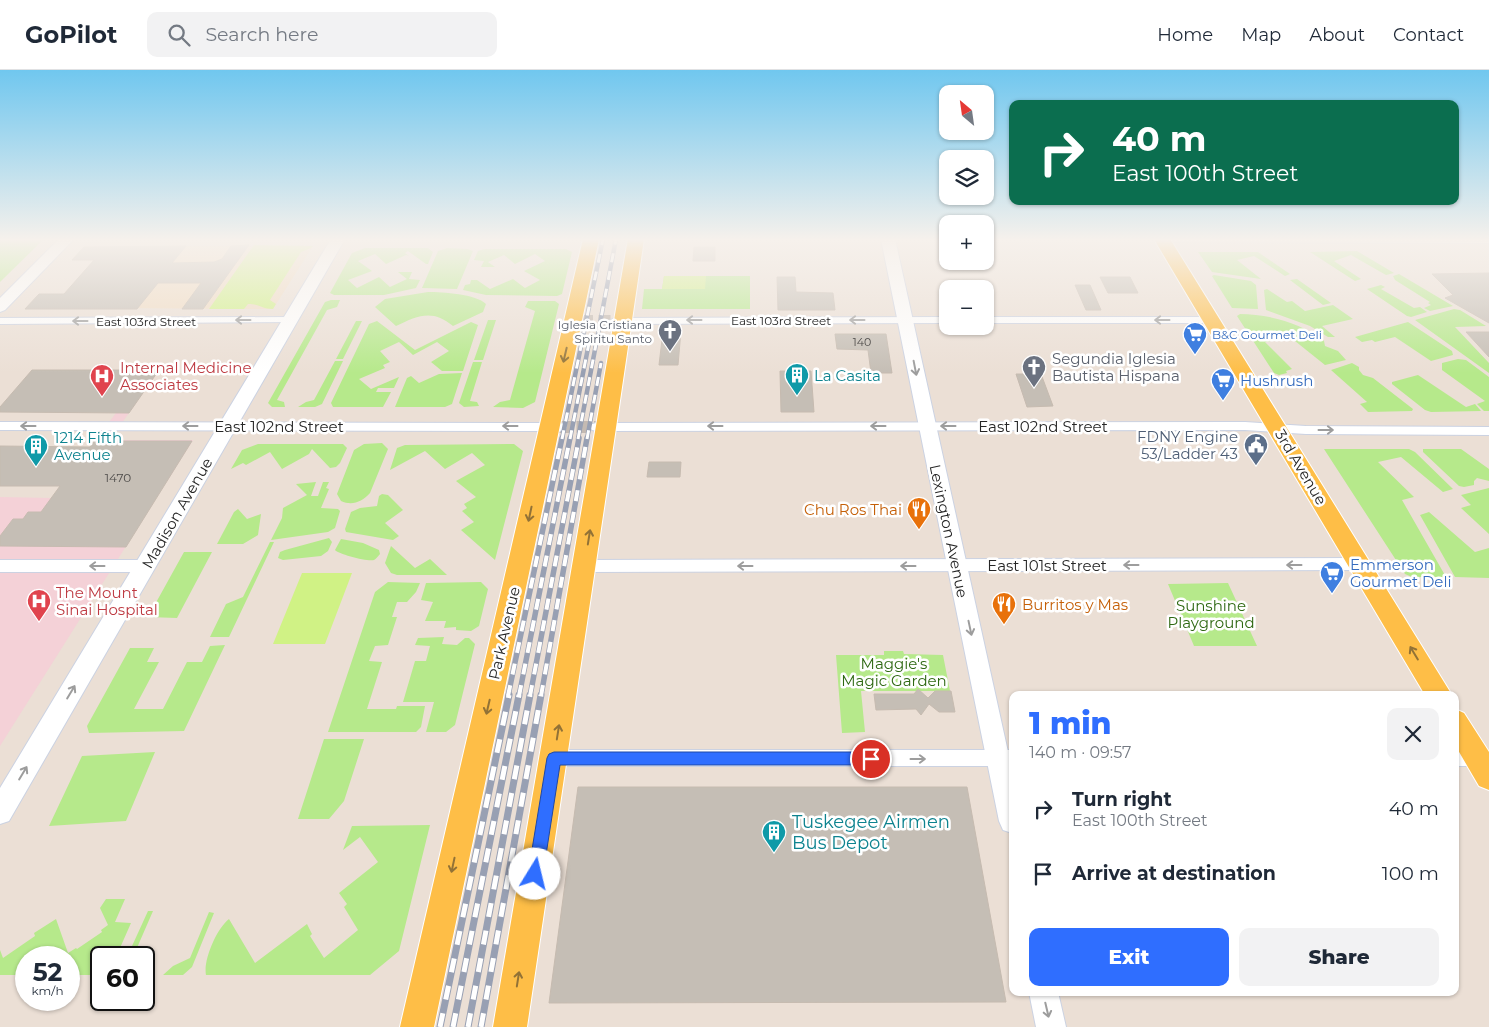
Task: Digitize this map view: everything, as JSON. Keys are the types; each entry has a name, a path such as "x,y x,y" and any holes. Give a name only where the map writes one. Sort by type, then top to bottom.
{"main road":[{"path":"0,307 23,284"},
{"name":"Madison Avenue","path":"0,812 313,284"},
{"name":"Park Avenue","path":"417,1027 554,427 583,284"},
{"path":"510,1027 584,566 601,426 627,284"},
{"name":"Lexington Avenue","path":"898,284 957,565 1005,758 1009,794"},
{"name":"3rd Avenue","path":"1189,284 1437,691"},
{"path":"1459,730 1474,764"},
{"path":"1044,996 1051,1027"}],"street":[{"name":"East 103rd Street","path":"0,321 292,320"},
{"name":"East 103rd Street","path":"619,321 939,320"},
{"path":"994,320 1211,320"},
{"name":"East 102nd Street","path":"0,426 554,427"},
{"name":"East 102nd Street","path":"601,426 1245,426 1306,430 1489,431"},
{"name":"East 101st Street","path":"584,566 1360,564"},
{"path":"0,566 146,566"},
{"path":"554,758 1005,758"}],"shaded area":[{"path":"136,284 289,284 273,309 115,308"},
{"name":"The Mount Sinai Hospital","path":"34,370 159,370 110,440 193,440 0,746 0,497 52,498 116,413"}],"green space":[{"path":"227,284 281,284 270,300 276,304 273,309 248,304 244,309 209,309"},
{"path":"335,284 352,284 357,288 366,284 386,284 390,287 397,284 418,284 416,288 384,295 334,295 330,293"},
{"path":"424,284 459,284 457,289 422,288"},
{"path":"470,284 482,284 490,289 502,284 519,284 525,288 533,284 564,284 562,294 557,296 486,295 463,290 465,285"},
{"path":"663,284 750,284 750,309 642,309 644,289 662,289"},
{"path":"663,284 705,284 705,289 662,289"},
{"path":"1217,284 1256,285 1258,309 1232,308"},
{"path":"1295,284 1304,284 1331,303 1323,305"},
{"path":"1401,284 1415,284 1453,306 1430,311 1424,308 1431,305 1428,303 1430,302"},
{"path":"1381,285 1385,287 1381,289 1414,308 1420,307 1427,312 1411,317 1407,316 1367,289"},
{"path":"1267,289 1287,302 1292,301 1305,311 1333,305 1353,319 1322,326 1335,337 1328,337 1310,326 1266,310 1264,290"},
{"path":"428,292 467,296 486,304 483,312 453,326 439,317 425,315 396,326 375,307 385,299"},
{"path":"340,300 337,307 327,310 277,400 284,402 285,407 272,407 268,403 325,302"},
{"path":"528,301 555,301 559,304 535,402 523,408 493,407 500,402 510,400 535,311 525,307"},
{"path":"1454,309 1460,310 1486,326 1455,327 1489,363 1489,373 1415,320"},
{"path":"1240,314 1273,318 1306,329 1324,341 1325,346 1338,351 1346,360 1325,365 1290,337 1265,342 1292,369 1286,371 1287,373 1279,375 1274,373 1237,316"},
{"path":"488,320 496,320 483,360 474,360"},
{"path":"356,321 362,321 343,359 336,359"},
{"path":"377,321 415,350 471,322 478,325 463,371 442,371 431,362 449,351 437,342 413,355 399,342 380,351 390,362 383,365 385,368 359,379 371,389 399,377 394,388 378,388 376,392 391,392 383,407 333,407 331,403 369,324"},
{"path":"1408,322 1452,351 1453,355 1431,361 1395,337 1375,342 1372,340 1362,342 1355,337"},
{"path":"1458,359 1466,360 1489,377 1489,411 1484,411 1477,404 1485,401 1442,370 1442,363"},
{"path":"335,361 343,361 322,404 315,407 298,407 314,400"},
{"path":"473,362 482,362 470,401 477,402 479,406 464,407 459,403"},
{"path":"1352,363 1359,367 1363,375 1373,378 1413,409 1412,411 1368,412 1360,404 1367,402 1331,370"},
{"path":"462,373 452,404 445,407 395,407 407,378 411,376 419,383 439,374"},
{"path":"1418,375 1466,407 1475,404 1481,411 1431,412 1425,410 1392,384 1392,382"},
{"path":"382,443 388,449 370,493 364,499 357,502 341,501 337,494 354,450 364,444"},
{"path":"258,444 343,444 347,448 336,467 330,468 312,449 309,454 282,469 270,452 246,465 243,463 231,469 242,450"},
{"path":"514,444 523,451 495,560 461,530 474,522 462,511 467,508 464,504 476,497 456,481 485,465 472,453 445,469 425,451 390,470 397,448 405,445"},
{"path":"1324,449 1409,449 1415,452 1453,489 1443,492 1401,457 1378,462 1414,497 1402,500 1446,577 1412,577 1405,574"},
{"path":"1423,449 1461,449 1489,469 1489,481 1477,478 1474,481 1474,485 1459,486 1423,452"},
{"path":"316,482 311,496 318,496 323,482 329,482 326,488 329,489 321,508 338,509 340,511 335,528 328,532 271,540 282,518 283,508 307,495 296,484"},
{"path":"1489,488 1489,534 1461,508 1471,505 1461,495"},
{"path":"382,494 388,495 403,510 385,523 399,536 393,540 346,532 345,529 351,512 360,508 377,506 379,496"},
{"path":"238,509 247,519 261,514 258,535 243,544 217,544 234,512"},
{"path":"1429,512 1475,552 1489,548 1489,578 1455,577 1420,515"},
{"path":"329,538 332,542 328,551 321,556 283,560 278,558 280,552 285,550"},
{"path":"341,539 363,543 379,550 380,554 375,560 371,560 342,554 335,550"},
{"path":"270,542 274,542 229,637 210,637 226,604 243,597"},
{"path":"391,546 415,568 430,559 447,575 397,575 391,573 385,563"},
{"path":"184,552 212,552 177,618 148,617"},
{"path":"302,573 352,573 325,644 273,644"},
{"path":"388,582 420,583 416,592 407,602 397,602 392,617 397,617 388,645 375,646 369,661 382,662 367,709 425,706 421,727 416,732 328,732 375,592"},
{"path":"481,582 488,589 479,626 471,631 456,630 456,627 444,628 446,621 425,621 433,602 421,600 426,583"},
{"name":"Sunshine Playground","path":"1228,583 1257,646 1194,646 1168,584"},
{"path":"444,637 442,644 457,645 465,638 469,638 475,644 455,725 446,732 426,732 434,702 403,702 415,661 426,661 430,646 415,645 418,638"},
{"path":"225,645 184,731 89,733 87,726 130,648 154,648 147,662 159,662 134,709 163,709 187,662 202,662 210,646"},
{"name":"Maggie's Magic Garden","path":"884,651 903,651 904,654 943,655 950,691 861,691 865,732 842,733 836,655 884,655"},
{"path":"324,739 364,739 344,801 329,819 298,819"},
{"path":"155,752 126,821 49,826 82,756"},
{"path":"430,825 399,951 370,975 206,975 207,961 212,945 220,929 229,919 255,963 307,924 312,934 310,936 324,958 358,930 344,907 347,904 339,893 378,862 360,837 343,850 352,826"},
{"path":"106,899 125,899 115,922 131,923 121,946 90,946 90,975 80,975 80,947 102,932 101,930 108,925 100,908"},
{"path":"148,911 153,911 138,946 132,946"},
{"path":"209,912 214,913 192,967 183,975 163,975 173,966 190,958"},
{"path":"56,919 66,946 20,946 35,936 34,933"},
{"path":"0,950 3,958 15,950 15,975 0,975"}],"building":[{"path":"73,284 157,284 137,309 25,309 39,294 64,294"},
{"path":"201,284 221,284 203,309 182,309"},
{"path":"777,284 795,284 796,292 833,293 835,310 778,310"},
{"path":"1103,284 1133,284 1138,293 1108,293"},
{"path":"1442,284 1489,284 1489,323 1445,298 1453,295"},
{"path":"1075,285 1090,285 1101,310 1086,310"},
{"name":"Iglesia Cristiana Spiritu Santo","path":"663,331 681,331 678,365 659,365"},
{"path":"1466,332 1489,332 1489,357"},
{"path":"835,334 886,334 892,373 871,373 868,350 837,349"},
{"path":"32,370 159,370 129,413 0,412 0,407"},
{"name":"La Casita","path":"780,371 811,371 814,412 781,412"},
{"name":"Segundia Iglesia Bautista Hispana","path":"1016,374 1041,374 1053,406 1027,407"},
{"path":"94,441 192,441 126,547 0,546 0,536 13,519 23,519 28,512 41,512 60,486 0,486 0,446 90,447"},
{"path":"649,462 681,462 680,477 647,477"},
{"path":"918,689 928,698 935,691 951,691 955,712 939,712 929,704 921,715 916,709 876,710 874,694 914,694"},
{"name":"Tuskegee Airmen Bus Depot","path":"578,787 967,787 1006,1002 549,1003"}],"tunnel":[{"path":"581,321 615,321"},
{"path":"559,427 597,427"}],"railway":[{"path":"562,439 594,284"},
{"path":"578,439 608,284"},
{"path":"570,439 589,343"},
{"path":"587,439 601,363"},
{"path":"508,696 562,438"},
{"path":"519,696 570,438"},
{"path":"530,696 579,438"},
{"path":"541,696 587,438"},
{"path":"440,1027 509,695"},
{"path":"453,1027 519,695"},
{"path":"468,1027 530,695"},
{"path":"481,1027 541,695"}],"place":[{"name":"Iglesia Cristiana Spiritu Santo","path":"670,352"},
{"name":"B&C Gourmet Deli","path":"1195,355"},
{"name":"Segundia Iglesia Bautista Hispana","path":"1034,388"},
{"name":"La Casita","path":"797,396"},
{"name":"Internal Medicine Associates","path":"102,397"},
{"name":"Hushrush","path":"1223,401"},
{"name":"FDNY Engine 53/Ladder 43","path":"1256,466"},
{"name":"1214 Fifth Avenue","path":"36,467"},
{"name":"Chu Ros Thai","path":"919,530"},
{"name":"Emmerson Gourmet Deli","path":"1332,594"},
{"name":"The Mount Sinai Hospital","path":"39,622"},
{"name":"Burritos y Mas","path":"1004,625"},
{"name":"Tuskegee Airmen Bus Depot","path":"774,853"}],"route":[{"path":"535,874 554,758 871,759"}]}
